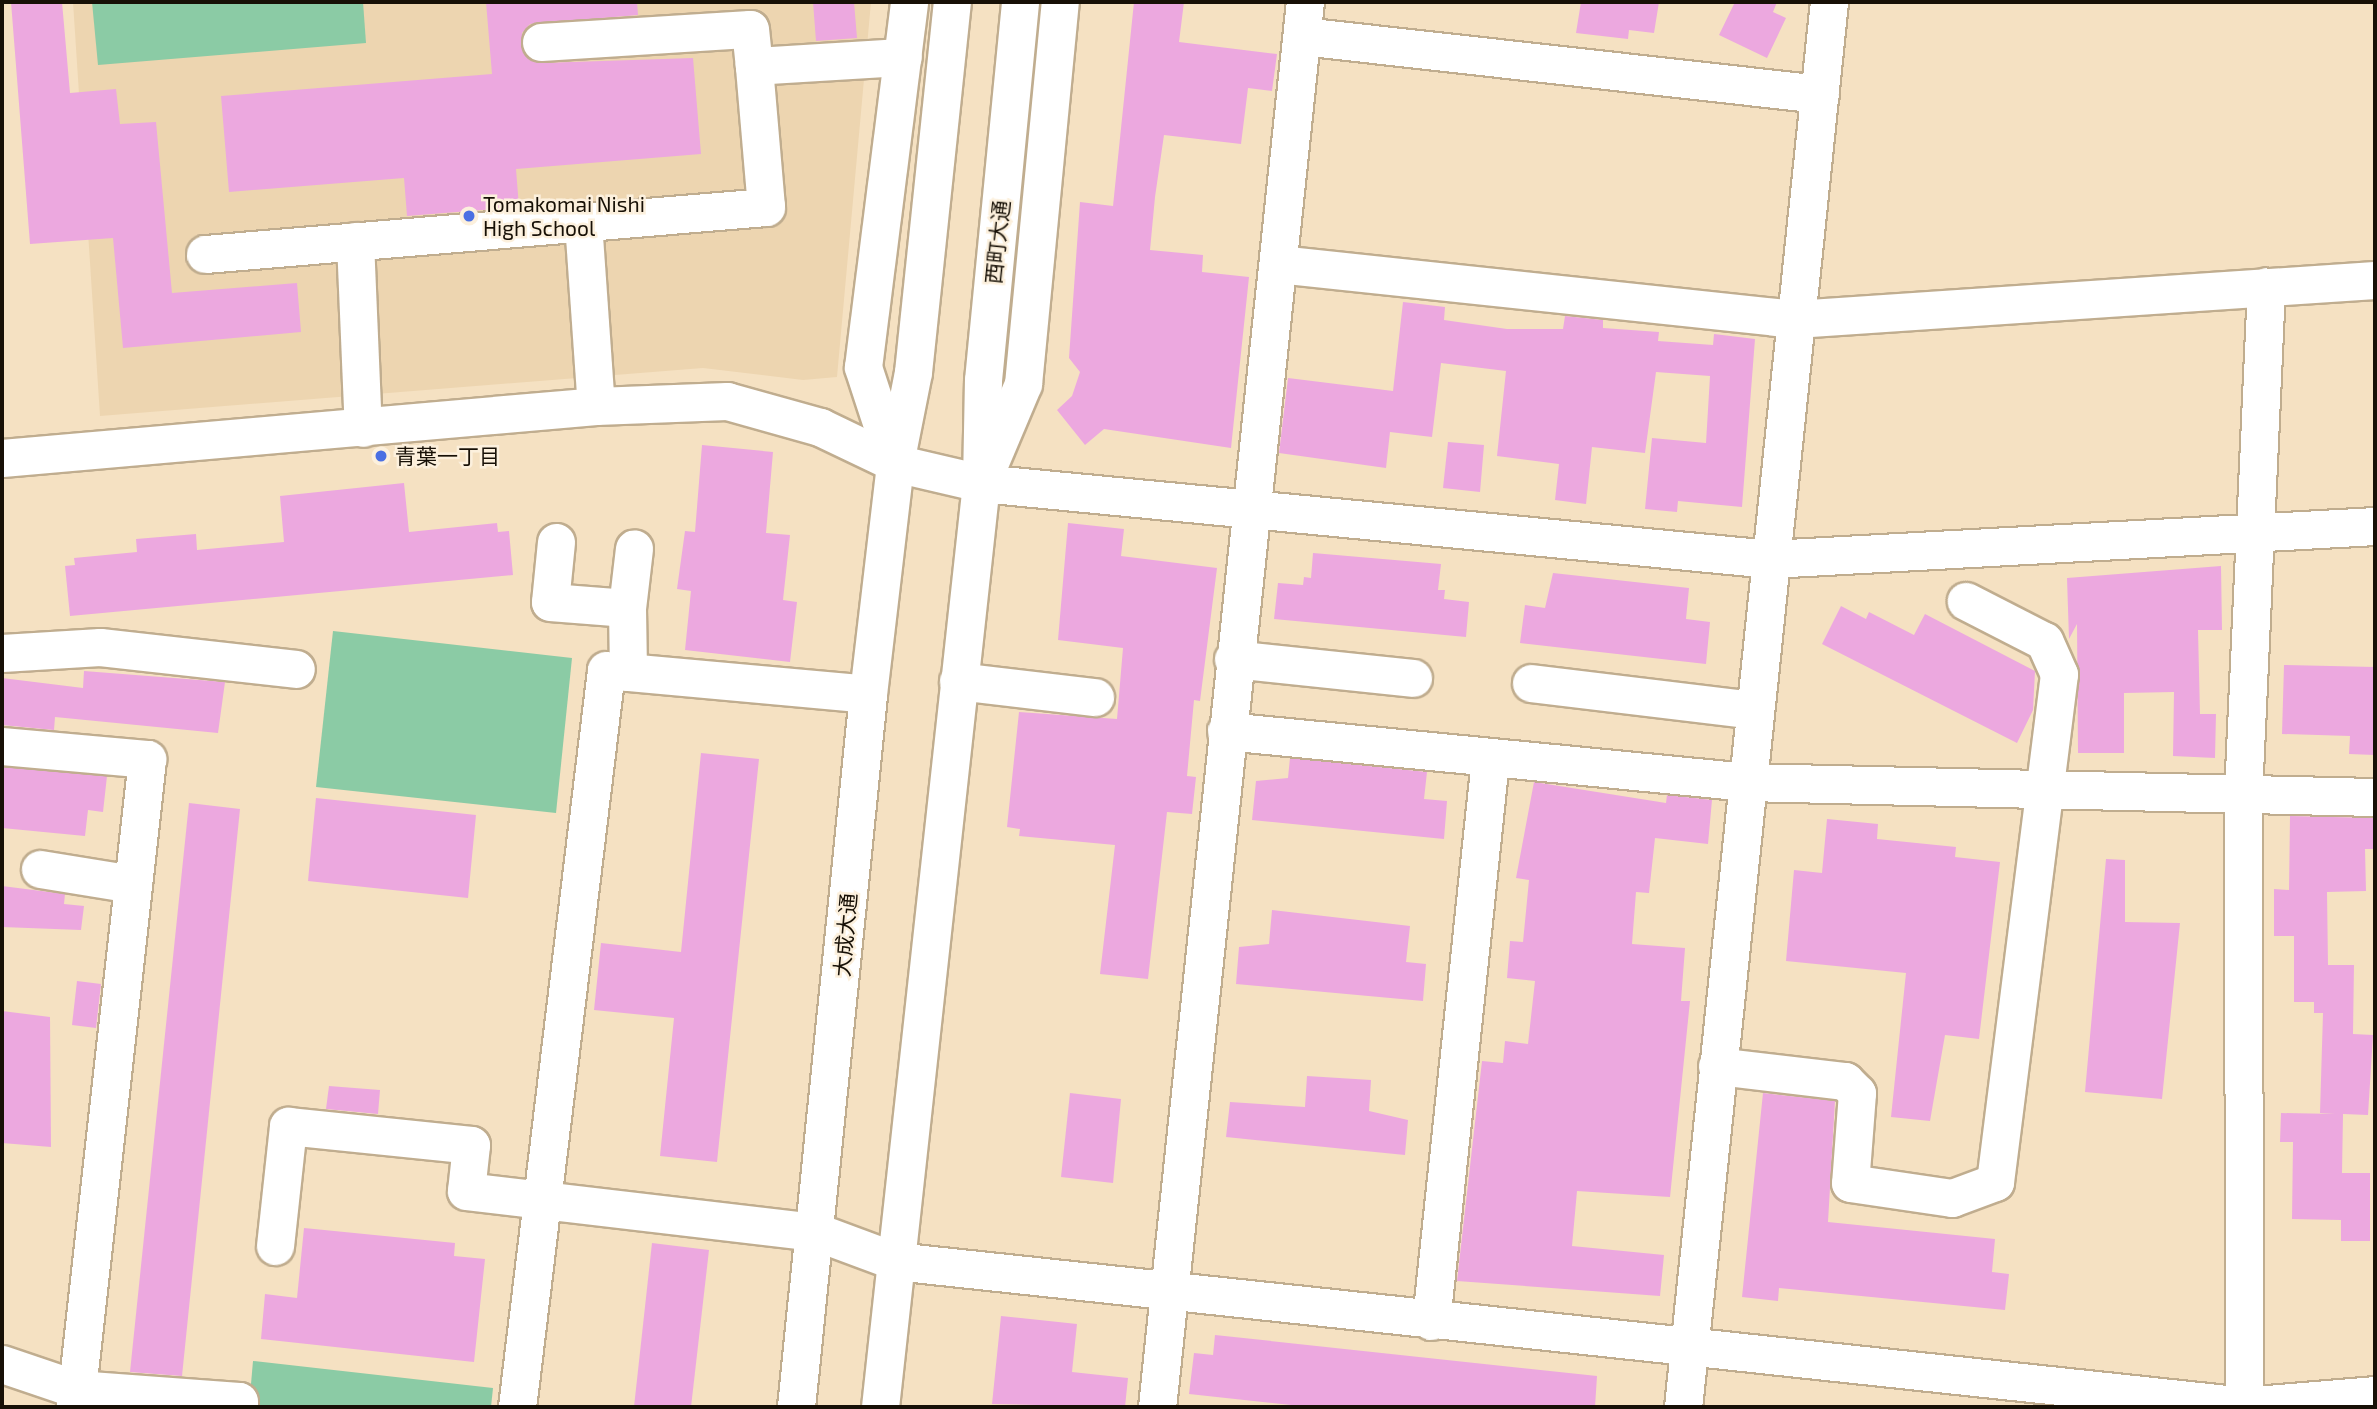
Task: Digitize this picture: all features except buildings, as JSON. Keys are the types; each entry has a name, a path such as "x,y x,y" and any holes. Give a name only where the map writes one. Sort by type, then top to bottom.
{"street":[{"path":"895,463 863,367 909,2"},
{"path":"895,463 913,372 952,2"},
{"name":"西町大通","path":"981,483 984,380 1020,2"},
{"path":"880,1407 981,483 1023,384 1060,2"},
{"path":"1683,1407 1829,2"},
{"path":"1157,1407 1248,511 1278,264 1303,19 1820,94"},
{"path":"205,254 766,207 750,29 541,42"},
{"path":"754,66 903,57"},
{"path":"583,222 597,406"},
{"path":"355,241 363,428"},
{"path":"1278,264 1795,319 2375,280"},
{"path":"2244,1406 2243,793 2266,286"},
{"path":"2,458 597,406 727,401 820,427 895,463 981,483 1248,511 1770,559 2253,536 2375,526"},
{"name":"大成大通","path":"796,1407 817,1233 868,694 895,463"},
{"path":"556,542 550,602 627,608"},
{"path":"628,672 627,608 634,548"},
{"path":"1717,1066 1845,1081 1857,1093 1850,1183 1952,1198 1995,1182 2059,674 2044,641 1966,601"},
{"path":"2,653 100,647 296,670"},
{"path":"1233,659 1413,678"},
{"path":"517,1407 539,1198 606,670 868,694"},
{"path":"958,681 1095,697"},
{"path":"1531,682 1754,710"},
{"path":"1226,732 1490,760 1747,782 2375,797"},
{"path":"2,746 147,760 76,1398"},
{"path":"1431,1321 1490,760"},
{"path":"40,869 133,884"},
{"path":"275,1246 288,1126 471,1145 466,1191 817,1233 895,1261 1169,1295 2244,1406 2375,1395"},
{"path":"2,1364 76,1398 239,1401 239,1407"}],"shaded area":[{"name":"Tomakomai Nishi High School","path":"73,2 871,2 837,377 803,380 703,368 100,416"}],"green space":[{"path":"92,2 363,2 366,43 98,65"},
{"path":"333,631 572,658 556,813 316,787"},
{"path":"253,1361 493,1388 491,1407 249,1407"}],"place":[{"name":"Tomakomai Nishi High School","path":"469,216"},
{"name":"青葉一丁目","path":"381,456"}]}
